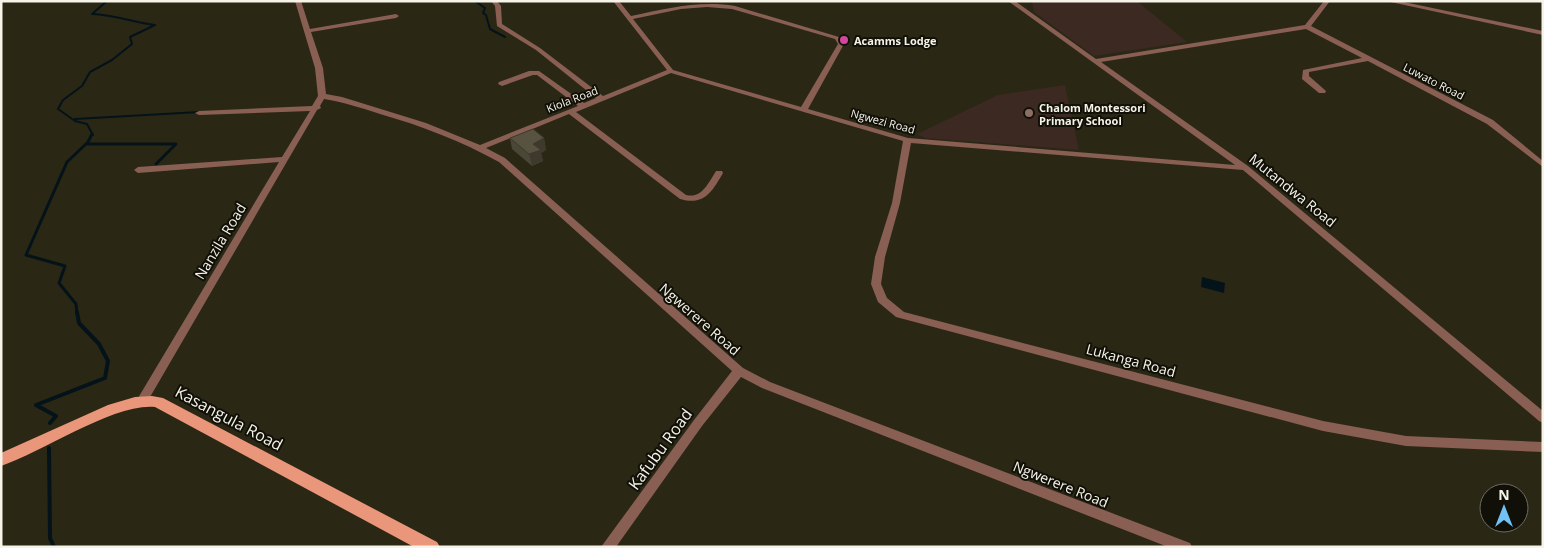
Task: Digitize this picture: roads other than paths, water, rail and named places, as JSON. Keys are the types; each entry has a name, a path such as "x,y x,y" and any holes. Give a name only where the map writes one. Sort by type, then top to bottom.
{"main road":[{"name":"Kasangula Road","path":"1,460 113,410 142,401 158,402 431,547"}],"street":[{"path":"298,1 319,68 322,96"},
{"path":"494,1 498,6 499,25 538,48 602,99"},
{"path":"616,1 671,71"},
{"name":"Mutandwa Road","path":"1011,1 1245,168 1543,418"},
{"path":"1094,61 1307,28 1327,1"},
{"path":"1388,1 1543,33"},
{"path":"629,18 697,3 726,5 840,40 841,44 804,110"},
{"path":"308,31 396,16"},
{"name":"Luwato Road","path":"1307,28 1490,122 1543,165"},
{"path":"1322,91 1304,77 1305,71 1368,59"},
{"name":"Kiola Road","path":"481,147 671,71"},
{"name":"Ngwezi Road","path":"671,71 907,140 1245,168"},
{"path":"502,84 532,73 539,73 583,106"},
{"name":"Nanzila Road","path":"142,401 286,159 300,131 317,108 322,96"},
{"name":"Ngwerere Road","path":"322,96 339,99 389,114 481,147 502,160 652,296 739,371 766,385 1186,547"},
{"path":"199,113 317,108"},
{"path":"571,112 687,199 699,198 706,192 720,173"},
{"name":"Lukanga Road","path":"907,140 896,203 880,257 876,284 877,291 882,300 900,315 1323,426 1406,441 1543,447"},
{"path":"138,170 286,159"},
{"name":"Kafubu Road","path":"608,547 739,371"}],"waterway":[{"path":"93,135 87,124 75,121 58,109 63,100 82,86 90,72 112,60 132,44 130,37 155,25 92,14 107,1"},
{"path":"475,1 485,8 483,13 486,15 490,29 505,37"},
{"path":"75,119 199,112"},
{"path":"77,313 76,304 59,283 65,266 26,255 67,162 88,142 92,134"},
{"path":"87,144 176,144 156,164"},
{"path":"50,423 56,416 36,405 105,378 108,361 99,344 79,323 77,312"},
{"path":"49,448 50,538 54,547"}],"place":[{"name":"Acamms Lodge","path":"844,40"},
{"name":"Chalom Montessori Primary School","path":"1029,113"}]}
